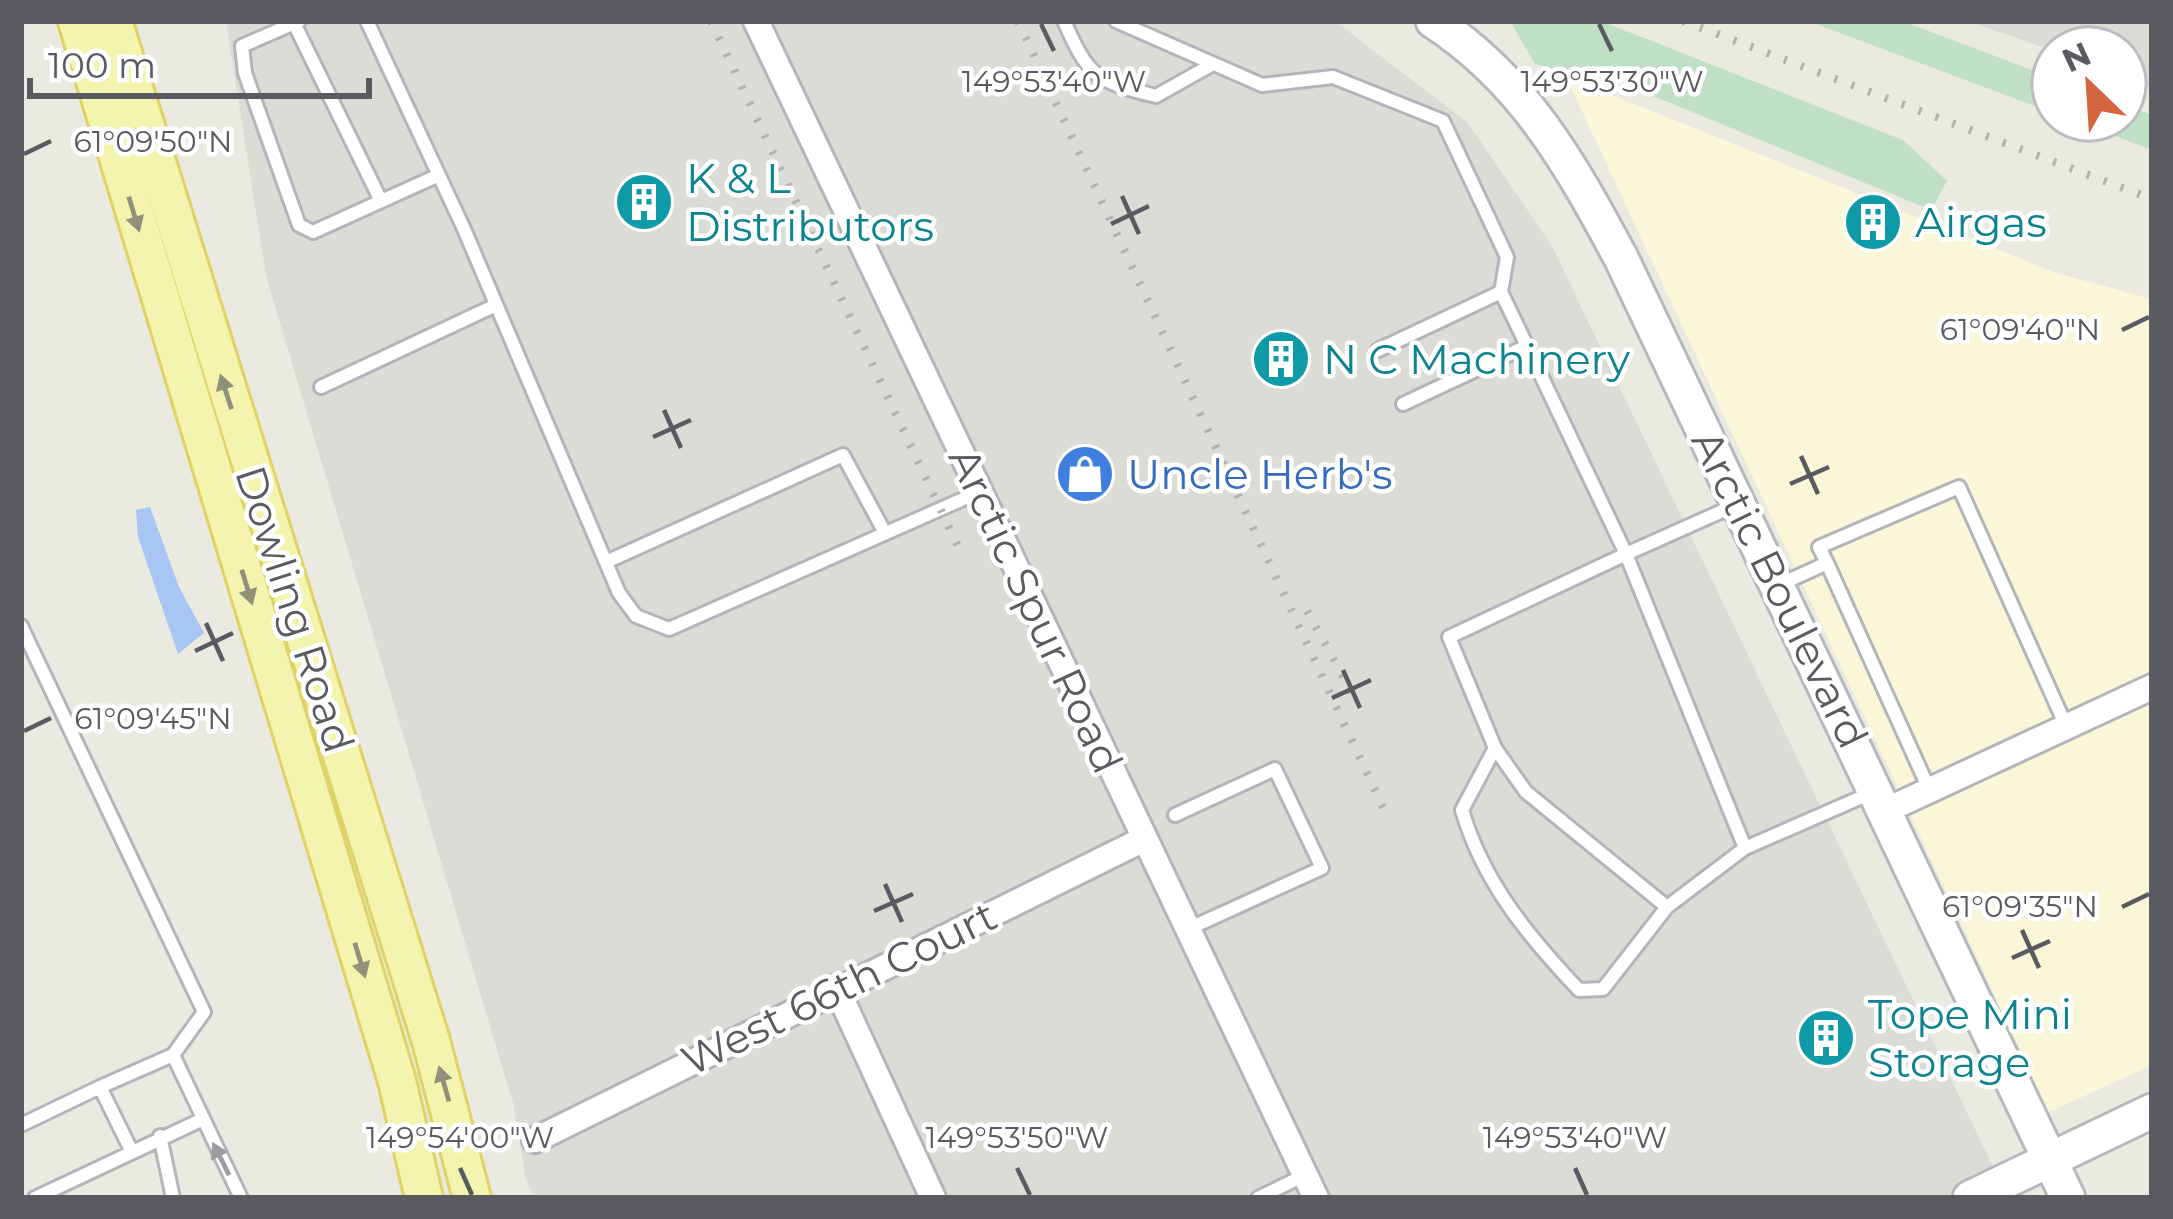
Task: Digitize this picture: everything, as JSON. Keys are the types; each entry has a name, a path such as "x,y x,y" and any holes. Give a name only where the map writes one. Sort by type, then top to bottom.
{"main road":[{"name":"Dowling Road","path":"76,21 397,1082 424,1198"},
{"name":"Dowling Road","path":"112,21 431,1041 472,1198"},
{"name":"Arctic Boulevard","path":"1433,21 1465,42 1558,143 1621,258 2068,1198"},
{"path":"1970,1198 2152,1111"}],"street":[{"name":"Arctic Spur Road","path":"756,21 1310,1187"},
{"path":"1882,800 1930,790 2152,687"},
{"name":"West 66th Court","path":"535,1140 836,987 1144,839"},
{"path":"836,987 933,1198"}],"lane":[{"path":"367,21 496,304 606,562 636,616 669,628 980,491"},
{"path":"1064,21 1084,67 1105,83 1156,96 1213,64"},
{"path":"1116,21 1262,85 1333,77 1443,121 1508,256 1501,292 1626,554 1745,848"},
{"path":"381,201 297,22 242,46 245,73 299,225 313,232 439,175"},
{"path":"1378,350 1501,292"},
{"path":"321,387 496,304"},
{"path":"1403,404 1527,346"},
{"path":"606,562 842,455 885,533"},
{"path":"1930,790 1819,548 1959,487 2066,727"},
{"path":"1667,907 1526,792 1495,748 1449,638 1739,503"},
{"path":"1779,586 1827,563"},
{"path":"21,626 204,1012 173,1054 21,1125"},
{"path":"1495,748 1462,810 1473,848 1522,931 1579,990 1603,989 1667,907 1745,848 1882,800"},
{"path":"1175,815 1276,769 1322,868 1187,929"},
{"path":"173,1054 241,1198"},
{"path":"100,1087 131,1150"},
{"path":"30,1196 201,1120"},
{"path":"160,1136 173,1198"},
{"path":"1258,1198 1310,1187"}],"shaded area":[{"path":"226,21 1335,21 1468,123 1552,246 2008,1198 535,1198 526,1180 513,1103 266,276"},
{"path":"1968,21 2152,21 2152,87 2149,24 2029,24 2029,43"},
{"path":"1566,77 2056,273 2152,299 2152,1065 2049,1112"}],"green space":[{"path":"1510,21 1601,21 1903,140 1947,181 1931,210 1658,98 1535,64"},
{"path":"1808,21 1902,21 2029,69 2029,104"},
{"path":"2149,114 2152,115 2152,150 2136,144 2149,144"}],"water":[{"path":"150,507 179,587 204,633 178,654 138,537 136,510"}],"railway":[{"path":"711,21 962,555"},
{"path":"1018,21 1385,812"},
{"path":"1683,21 2152,199"},
{"path":"1307,611 1356,700"}],"place":[{"name":"K & L Distributors","path":"644,202"},
{"name":"Airgas","path":"1873,222"},
{"name":"N C Machinery","path":"1281,359"},
{"name":"Uncle Herb's","path":"1085,474"},
{"name":"Tope Mini Storage","path":"1826,1038"}]}
